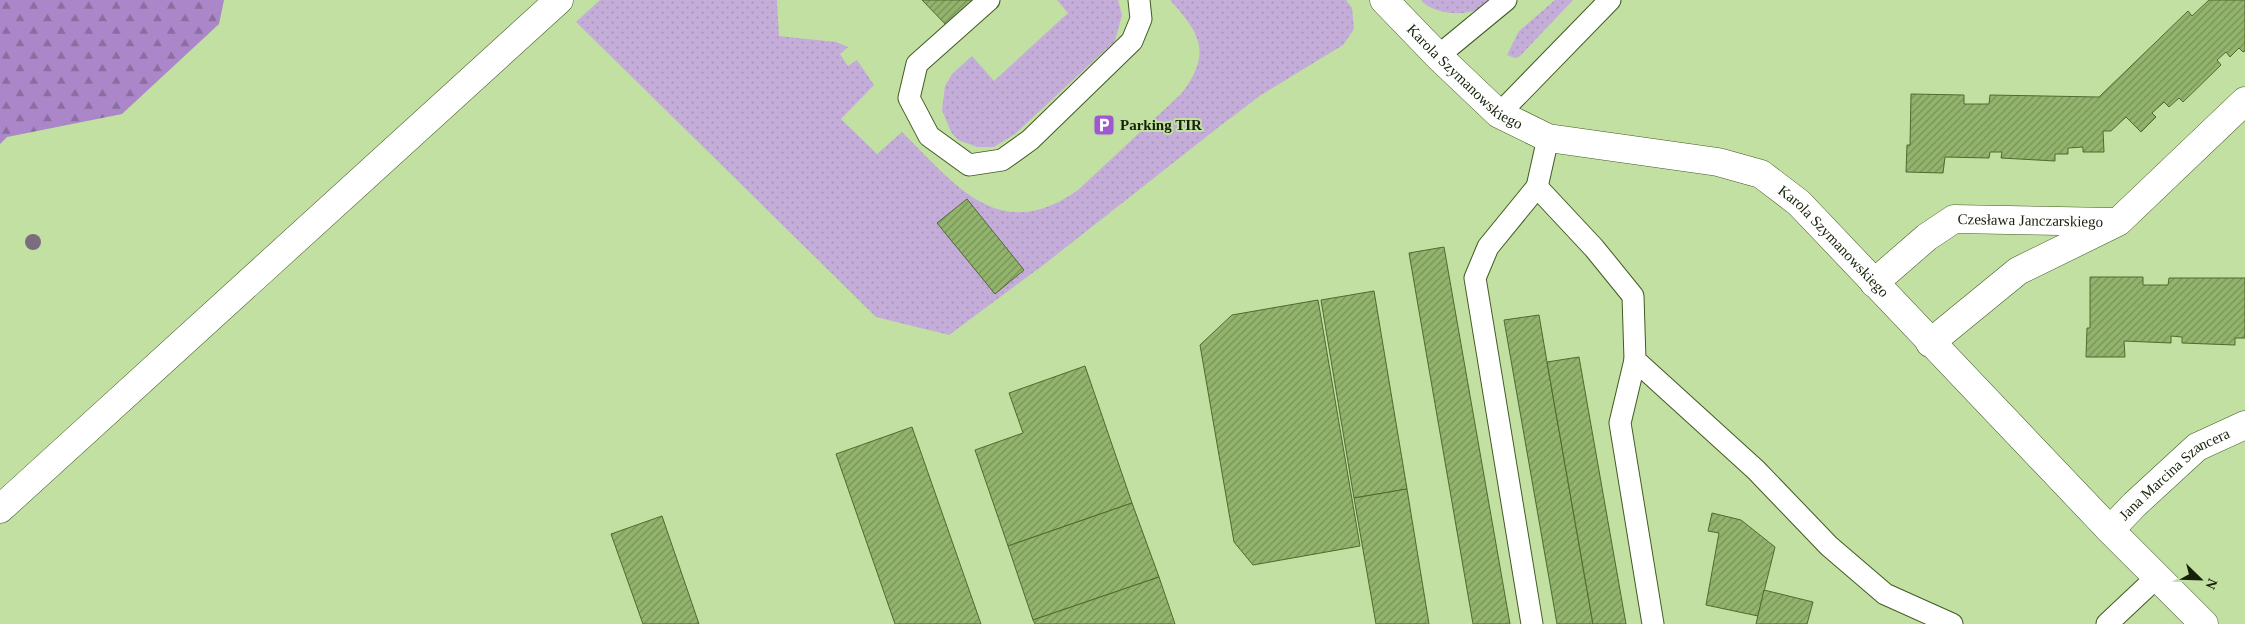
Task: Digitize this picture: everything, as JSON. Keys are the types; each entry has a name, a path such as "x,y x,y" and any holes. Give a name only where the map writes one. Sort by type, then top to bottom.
{"street":[{"path":"0,509 559,0"},
{"name":"Karola Szymanowskiego","path":"1384,0 1438,56 1499,114 1548,138 1718,162 1760,174 1799,203 1930,343 2110,530 2204,624"},
{"name":"Czesława Janczarskiego","path":"1930,343 2018,271 2118,222 2245,101"},
{"name":"Czesława Janczarskiego","path":"1874,283 1926,238 1954,219 2118,222"},
{"name":"Jana Marcina Szancera","path":"2110,530 2197,447 2245,425"}],"lane":[{"path":"989,0 917,64 909,98 929,136 969,165 1002,160 1023,145 1105,67 1132,40 1141,19 1139,0"},
{"path":"1438,56 1506,0"},
{"path":"1499,114 1610,0"},
{"path":"1532,624 1475,278 1488,247 1537,187 1548,138"},
{"path":"1537,187 1594,248 1633,296 1635,360 1620,424 1652,624"},
{"path":"1635,360 1756,470 1829,546 1884,594 1952,624"},
{"path":"2107,624 2157,577"}],"shaded area":[{"path":"600,0 777,0 779,36 836,42 848,47 840,54 848,66 857,60 874,85 841,119 877,154 902,132 941,171 981,202 1002,210 1025,212 1050,206 1078,190 1181,94 1191,80 1197,67 1199,45 1189,23 1170,0 1346,0 1352,8 1354,29 1343,45 1261,95 1046,263 949,335 876,317 576,22"},
{"path":"1057,0 1118,0 1122,15 1115,41 1015,134 994,147 977,147 958,140 951,132 942,110 945,86 952,74 972,56 994,81 1068,13"},
{"path":"1421,0 1490,0 1477,10 1455,13 1440,11 1426,5"},
{"path":"1555,0 1573,0 1520,56 1515,58 1507,55 1519,31"}],"green space":[{"path":"0,0 224,0 219,24 122,114 7,137 0,144"}],"building":[{"path":"922,0 985,0 952,31"},
{"path":"2209,0 2245,0 2245,51 2243,52 2239,48 2230,57 2226,52 2217,60 2221,65 2183,102 2179,98 2169,107 2164,102 2152,113 2156,117 2141,132 2126,117 2111,131 2103,131 2104,152 2083,152 2083,147 2068,148 2068,154 2055,154 2055,161 2001,158 2002,152 1990,152 1989,158 1945,157 1943,173 1906,172 1907,145 1910,145 1911,94 1964,95 1964,104 1989,104 1990,95 2099,97 2188,11 2192,16"},
{"path":"967,199 1024,270 995,294 937,223"},
{"path":"1444,247 1510,624 1473,624 1409,253"},
{"path":"2090,277 2143,277 2143,285 2168,285 2169,278 2245,278 2245,338 2235,338 2235,345 2182,343 2182,337 2171,336 2171,343 2124,341 2125,357 2086,357 2087,328 2090,328"},
{"path":"1374,291 1407,489 1354,498 1321,300"},
{"path":"1318,300 1360,546 1253,565 1234,542 1200,345 1232,315"},
{"path":"1539,315 1593,624 1557,624 1504,320"},
{"path":"1579,357 1626,624 1593,624 1547,362"},
{"path":"1085,366 1132,503 1008,546 975,450 1023,433 1009,393"},
{"path":"912,427 981,624 895,624 836,454"},
{"path":"1407,489 1429,624 1376,624 1354,498"},
{"path":"1132,503 1159,577 1033,620 1008,546"},
{"path":"1712,513 1741,520 1775,547 1758,616 1706,605 1719,533 1708,531"},
{"path":"662,516 699,624 643,624 611,534"},
{"path":"1159,577 1175,624 1035,624 1033,620"},
{"path":"1764,590 1813,602 1807,624 1756,624"}],"place":[{"name":"Parking TIR","path":"1104,125"}]}
